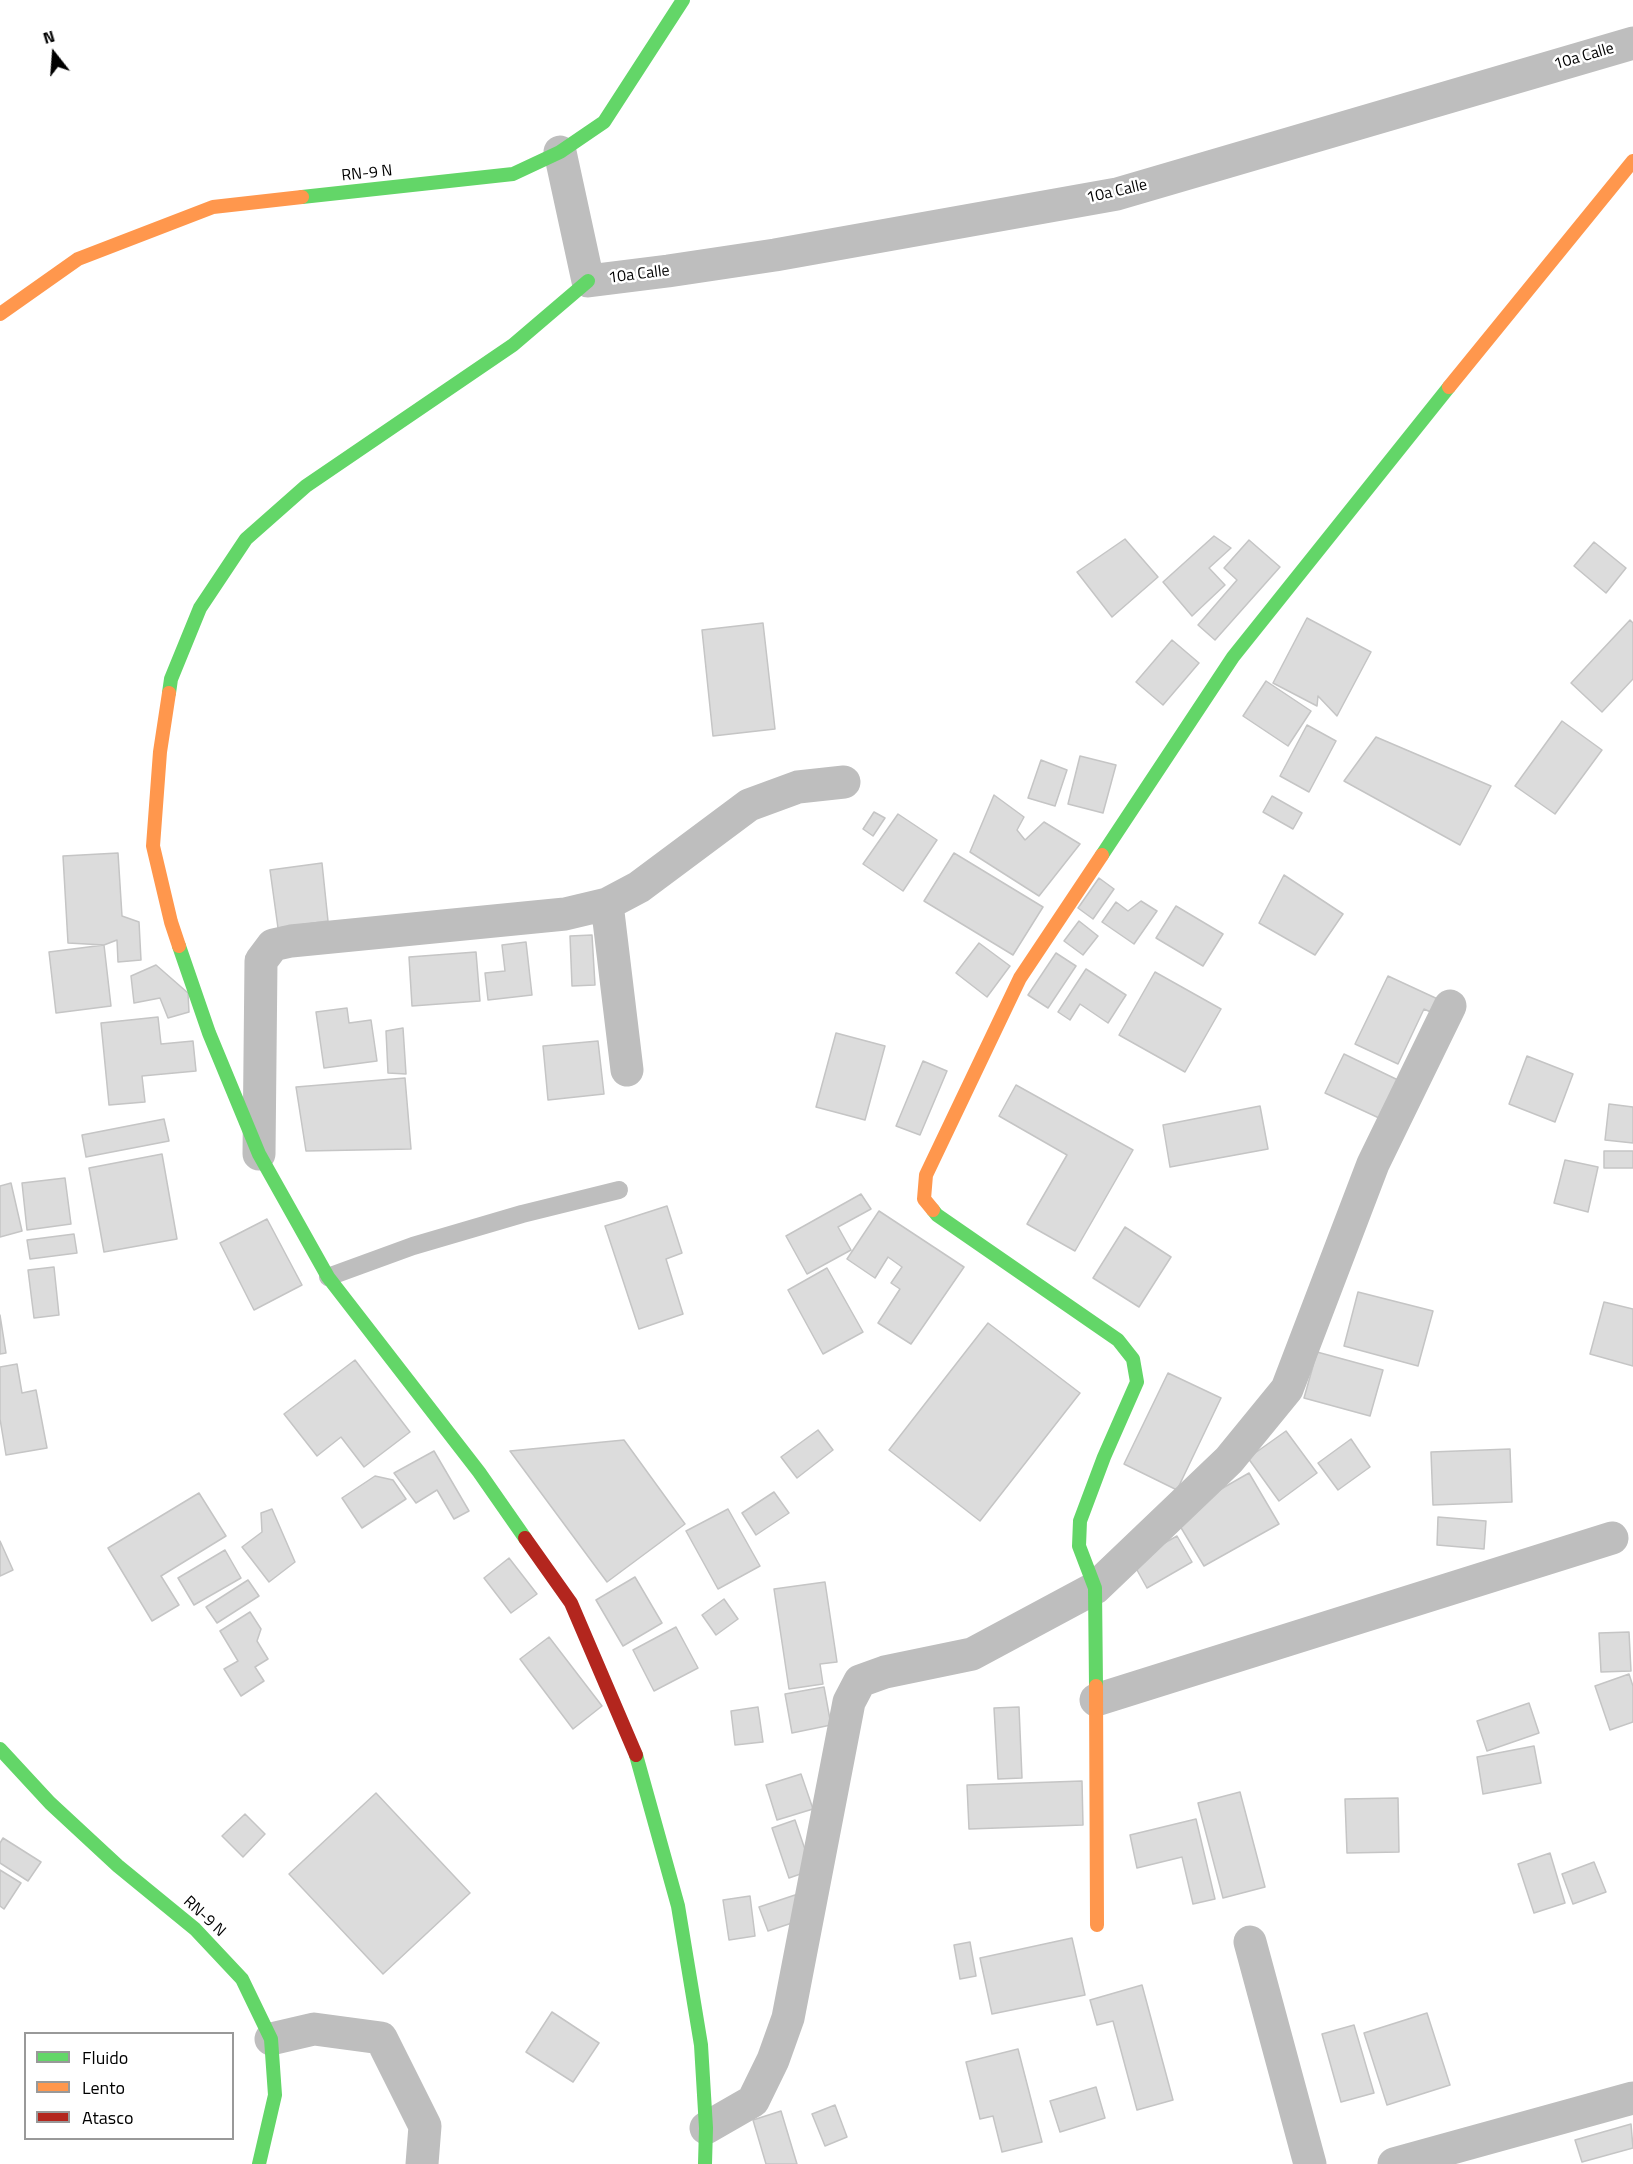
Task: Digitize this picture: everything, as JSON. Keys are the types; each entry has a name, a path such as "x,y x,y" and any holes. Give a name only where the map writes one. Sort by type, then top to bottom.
{"street":[{"name":"RN-9 N","path":"0,314 78,260 213,207 513,174 560,152 604,122 683,0"},
{"name":"10a Calle","path":"588,281 668,272 775,255 1117,194 1633,43"},
{"path":"560,152 588,281 513,345 306,486 246,539 200,608 171,679 160,752 153,846 171,922 208,1033 259,1154 328,1277 479,1472 571,1603 636,1755 678,1906 701,2044 706,2128 705,2164"},
{"path":"1097,1925 1095,1588 1079,1546 1080,1521 1104,1457 1137,1382 1133,1359 1118,1340 937,1215 924,1199 926,1175 1020,978 1233,657 1633,161"},
{"path":"259,1154 261,961 273,945 291,941 566,914 607,904 639,887 749,805 798,787 844,782"},
{"path":"607,904 627,1070"},
{"path":"706,2128 753,2101 773,2060 788,2018 849,1702 860,1681 885,1672 972,1654 1095,1588 1228,1460 1287,1389 1373,1164 1450,1006"},
{"path":"1096,1700 1612,1538"},
{"name":"RN-9 N","path":"0,1749 50,1803 118,1866 195,1929 243,1979 271,2039 275,2095 259,2164"},
{"path":"1250,1942 1310,2164"},
{"path":"271,2039 314,2029 381,2038 425,2126 422,2164"},
{"path":"1394,2164 1630,2105"}],"lane":[{"path":"328,1277 413,1246 522,1214 619,1190"}],"building":[{"path":"1214,536 1231,548 1209,568 1225,585 1192,616 1163,582"},
{"path":"1125,539 1158,577 1112,617 1077,572"},
{"path":"1249,540 1280,567 1215,640 1198,625 1237,580 1224,568"},
{"path":"1594,542 1626,568 1606,593 1574,566"},
{"path":"1307,618 1371,652 1337,716 1318,696 1317,706 1273,683"},
{"path":"1630,620 1633,623 1633,679 1602,712 1571,683"},
{"path":"763,623 775,729 713,736 702,630"},
{"path":"1172,640 1199,663 1163,705 1136,682"},
{"path":"1266,681 1311,711 1288,746 1243,716"},
{"path":"1562,721 1602,750 1555,814 1515,786"},
{"path":"1307,725 1336,741 1309,792 1280,776"},
{"path":"1376,737 1491,786 1460,845 1344,781"},
{"path":"1080,756 1116,765 1103,813 1068,804"},
{"path":"1041,760 1067,770 1055,806 1028,798"},
{"path":"994,795 1024,817 1017,830 1025,840 1044,822 1080,844 1039,896 970,852"},
{"path":"1272,796 1302,813 1293,829 1263,812"},
{"path":"874,812 885,818 873,836 863,829"},
{"path":"898,814 937,840 903,891 863,864"},
{"path":"118,853 122,916 139,922 141,960 118,962 117,940 104,945 68,943 63,856"},
{"path":"954,853 1043,907 1013,955 924,901"},
{"path":"322,863 328,921 278,928 270,870"},
{"path":"1284,875 1343,914 1315,955 1259,923"},
{"path":"1099,878 1114,889 1093,919 1078,908"},
{"path":"1141,901 1157,911 1134,944 1102,922 1116,902 1128,911"},
{"path":"1176,906 1223,934 1203,966 1156,938"},
{"path":"1079,921 1098,936 1083,955 1064,941"},
{"path":"592,935 595,985 572,986 570,936"},
{"path":"526,942 532,995 488,1000 485,973 505,971 502,945"},
{"path":"979,943 1010,966 987,997 956,973"},
{"path":"104,945 111,1006 56,1013 49,952"},
{"path":"476,952 480,1001 412,1006 409,957"},
{"path":"1056,953 1076,966 1048,1008 1028,995"},
{"path":"156,965 188,993 189,1012 168,1018 160,998 134,1003 131,976"},
{"path":"1086,969 1126,995 1108,1023 1080,1004 1070,1020 1058,1012"},
{"path":"1155,972 1221,1009 1185,1072 1119,1035"},
{"path":"1388,976 1442,1001 1435,1014 1424,1009 1398,1064 1355,1044"},
{"path":"347,1008 349,1023 371,1020 377,1061 324,1068 316,1012"},
{"path":"158,1017 161,1044 193,1041 196,1071 142,1076 145,1102 109,1105 101,1023"},
{"path":"403,1028 406,1074 388,1073 386,1031"},
{"path":"836,1033 885,1046 865,1120 816,1107"},
{"path":"598,1041 604,1094 548,1100 543,1046"},
{"path":"1344,1054 1398,1080 1379,1118 1325,1093"},
{"path":"1527,1056 1573,1074 1555,1122 1509,1104"},
{"path":"923,1061 947,1071 920,1135 896,1126"},
{"path":"405,1078 411,1149 306,1151 296,1087"},
{"path":"1016,1085 1133,1150 1075,1251 1027,1224 1067,1155 999,1116"},
{"path":"1609,1104 1633,1107 1633,1143 1605,1140"},
{"path":"1260,1106 1268,1149 1170,1167 1163,1125"},
{"path":"164,1119 169,1141 86,1157 82,1135"},
{"path":"1604,1151 1633,1151 1633,1168 1604,1168"},
{"path":"162,1154 177,1239 104,1252 89,1168"},
{"path":"1565,1160 1598,1167 1588,1212 1554,1203"},
{"path":"65,1178 71,1224 27,1230 22,1183"},
{"path":"11,1183 22,1231 0,1237 0,1186"},
{"path":"861,1194 871,1209 838,1227 851,1250 807,1274 786,1236"},
{"path":"667,1206 682,1253 666,1259 683,1314 639,1329 605,1226"},
{"path":"879,1211 964,1267 911,1344 878,1323 900,1289 891,1283 902,1267 888,1257 875,1278 847,1259"},
{"path":"267,1219 302,1285 254,1310 220,1243"},
{"path":"1125,1227 1171,1257 1139,1307 1093,1278"},
{"path":"74,1234 77,1253 30,1259 27,1240"},
{"path":"54,1267 59,1315 34,1318 28,1270"},
{"path":"827,1268 863,1332 823,1354 788,1290"},
{"path":"1358,1292 1433,1311 1418,1366 1344,1346"},
{"path":"1604,1302 1633,1309 1633,1366 1590,1354"},
{"path":"0,1315 6,1353 0,1354"},
{"path":"988,1323 1080,1393 980,1521 889,1450"},
{"path":"1317,1352 1383,1370 1370,1416 1304,1398"},
{"path":"355,1360 410,1432 364,1467 341,1437 317,1456 284,1414"},
{"path":"17,1364 22,1393 36,1390 47,1448 6,1455 0,1419 0,1367"},
{"path":"1168,1373 1221,1398 1177,1490 1124,1464"},
{"path":"818,1430 833,1450 797,1478 781,1457"},
{"path":"1286,1431 1317,1473 1279,1501 1248,1458"},
{"path":"1351,1439 1370,1467 1338,1490 1318,1463"},
{"path":"624,1440 685,1524 607,1582 510,1451"},
{"path":"1510,1449 1512,1502 1433,1505 1431,1452"},
{"path":"434,1451 469,1511 454,1519 437,1490 416,1503 394,1473"},
{"path":"1249,1473 1279,1524 1204,1566 1174,1516"},
{"path":"375,1476 393,1480 406,1499 362,1528 342,1498"},
{"path":"774,1492 789,1513 756,1535 742,1513"},
{"path":"199,1493 226,1536 161,1576 179,1605 152,1621 108,1548"},
{"path":"272,1509 295,1562 269,1582 242,1547 262,1532 261,1513"},
{"path":"728,1509 760,1566 718,1589 686,1531"},
{"path":"1438,1517 1486,1521 1484,1549 1437,1545"},
{"path":"1177,1536 1192,1562 1147,1588 1132,1561"},
{"path":"0,1541 13,1570 0,1576"},
{"path":"225,1550 241,1578 194,1605 178,1578"},
{"path":"509,1558 537,1594 511,1613 484,1578"},
{"path":"635,1577 662,1623 623,1646 596,1600"},
{"path":"248,1580 259,1596 217,1623 206,1607"},
{"path":"825,1582 837,1662 820,1664 823,1684 789,1689 774,1589"},
{"path":"724,1599 738,1619 716,1635 702,1615"},
{"path":"250,1612 261,1629 257,1641 268,1659 255,1667 264,1681 241,1696 224,1669 238,1661 220,1631"},
{"path":"676,1627 698,1668 654,1691 633,1650"},
{"path":"1629,1632 1631,1671 1601,1672 1599,1633"},
{"path":"549,1637 602,1706 573,1729 520,1659"},
{"path":"1629,1674 1633,1686 1633,1722 1610,1730 1595,1686"},
{"path":"824,1687 831,1725 792,1733 785,1694"},
{"path":"1529,1703 1539,1733 1487,1751 1477,1721"},
{"path":"758,1707 763,1742 735,1745 731,1711"},
{"path":"1019,1707 1022,1778 998,1779 994,1708"},
{"path":"1534,1746 1541,1783 1483,1794 1477,1757"},
{"path":"801,1774 813,1809 777,1820 766,1785"},
{"path":"1082,1781 1083,1825 969,1829 967,1785"},
{"path":"1240,1792 1265,1887 1223,1898 1198,1803"},
{"path":"376,1793 470,1893 383,1974 289,1874"},
{"path":"1398,1798 1399,1852 1347,1853 1345,1799"},
{"path":"245,1814 265,1834 243,1857 222,1836"},
{"path":"1196,1819 1215,1899 1193,1904 1182,1857 1137,1868 1130,1835"},
{"path":"795,1820 812,1870 789,1878 772,1828"},
{"path":"3,1838 41,1862 28,1881 0,1863 0,1843"},
{"path":"1550,1853 1565,1903 1534,1913 1518,1864"},
{"path":"1594,1862 1606,1892 1573,1904 1562,1874"},
{"path":"0,1870 21,1883 4,1909 0,1906"},
{"path":"795,1895 804,1919 768,1931 759,1907"},
{"path":"750,1896 755,1936 729,1940 723,1900"},
{"path":"1072,1938 1085,1995 992,2014 980,1958"},
{"path":"970,1942 976,1976 960,1979 954,1945"},
{"path":"1142,1985 1173,2100 1137,2110 1113,2021 1097,2025 1090,2000"},
{"path":"552,2012 599,2043 573,2082 526,2052"},
{"path":"1427,2013 1450,2085 1387,2105 1364,2033"},
{"path":"1354,2025 1374,2093 1341,2102 1322,2034"},
{"path":"1018,2049 1042,2142 1002,2152 993,2116 980,2119 966,2062"},
{"path":"1096,2087 1105,2118 1060,2132 1050,2101"},
{"path":"835,2105 847,2137 825,2146 812,2114"},
{"path":"781,2111 797,2164 766,2164 753,2120"},
{"path":"1631,2124 1633,2148 1582,2162 1575,2140"}],"traffic: fast":[{"path":"302,197 513,174 560,152 604,122 683,0"},
{"path":"169,693 171,679 200,608 246,539 306,486 513,345 588,281"},
{"path":"1102,855 1233,657 1449,387"},
{"path":"179,946 209,1033 259,1154 328,1277 479,1472 525,1538"},
{"path":"933,1210 1118,1340 1133,1359 1137,1382 1104,1457 1080,1521 1079,1546 1095,1588 1096,1686"},
{"path":"0,1749 50,1803 118,1866 195,1929 242,1979 271,2039 275,2095 259,2164"},
{"path":"636,1755 678,1906 701,2045 706,2128 705,2164"}],"traffic: slow":[{"path":"1449,387 1633,161"},
{"path":"0,314 78,259 213,207 302,197"},
{"path":"169,693 160,752 153,846 179,946"},
{"path":"933,1210 924,1199 926,1175 1020,978 1102,855"},
{"path":"1096,1686 1097,1925"}],"traffic: jam":[{"path":"525,1538 571,1603 636,1755"}]}
